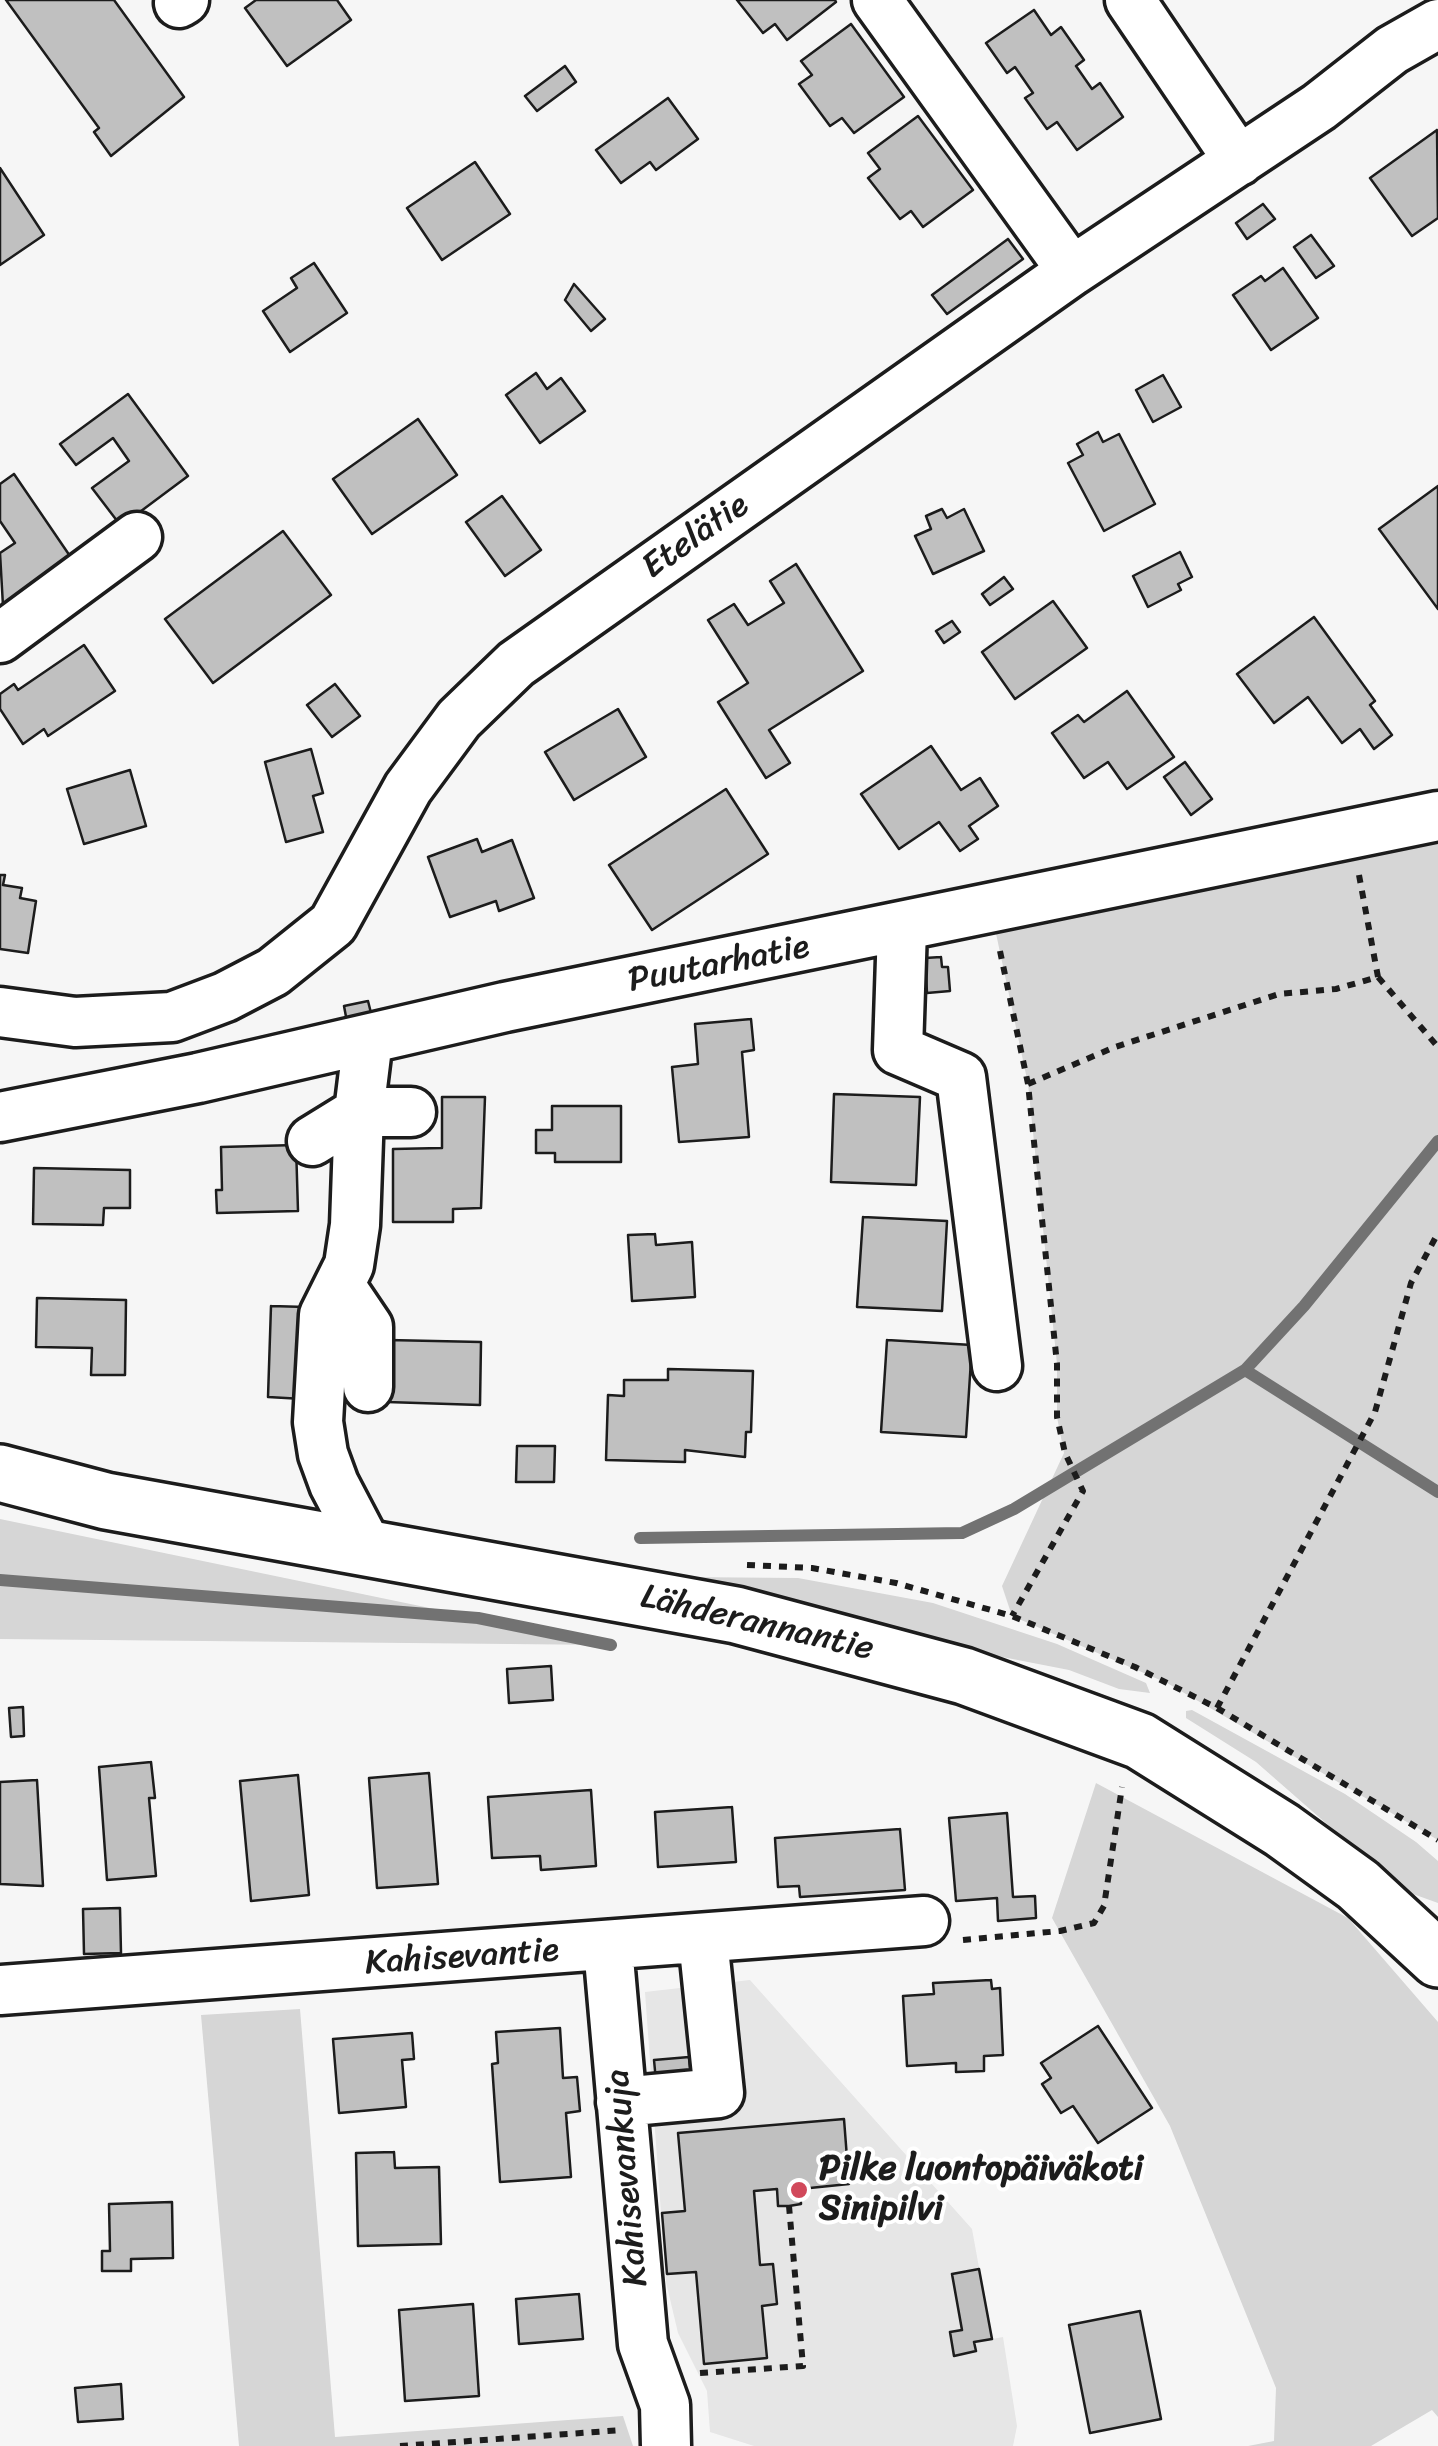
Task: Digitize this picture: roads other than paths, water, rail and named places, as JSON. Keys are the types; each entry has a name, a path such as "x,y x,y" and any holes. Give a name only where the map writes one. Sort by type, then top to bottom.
{"main road":[{"name":"Lähderannantie","path":"0,1474 106,1501 736,1616 881,1651 1054,1707 1140,1741 1282,1830 1358,1885 1438,1959"}],"street":[{"path":"877,0 1072,270"},
{"path":"1130,0 1239,160"},
{"name":"Etelätie","path":"15,1015 74,1022 172,1017 225,997 273,972 333,924 408,788 459,719 516,664 1072,270 1319,107 1392,50 1438,24"},
{"path":"0,638 137,537"},
{"name":"Puutarhatie","path":"0,1117 368,1040 505,1006 1438,816"},
{"path":"902,928 898,1050 961,1077 997,1366"},
{"path":"367,1547 322,1454 318,1422 324,1315 341,1288 354,1224 359,1112 368,1040"},
{"path":"312,1141 359,1112 411,1112"},
{"path":"341,1288 368,1327 368,1387"},
{"name":"Kahisevantie","path":"0,1990 608,1947 924,1920"},
{"path":"622,2102 719,2093 720,1938"},
{"name":"Kahisevankuja","path":"608,1947 644,2344 675,2408"},
{"path":"675,2408 702,2446"}],"waterway":[{"path":"640,1538 962,1533 1014,1509 1245,1370 1304,1306 1438,1141"},
{"path":"1245,1370 1438,1492"},
{"path":"0,1580 478,1618 611,1645"}],"place":[{"name":"Pilke luontopäiväkoti Sinipilvi","path":"799,2190"}]}
